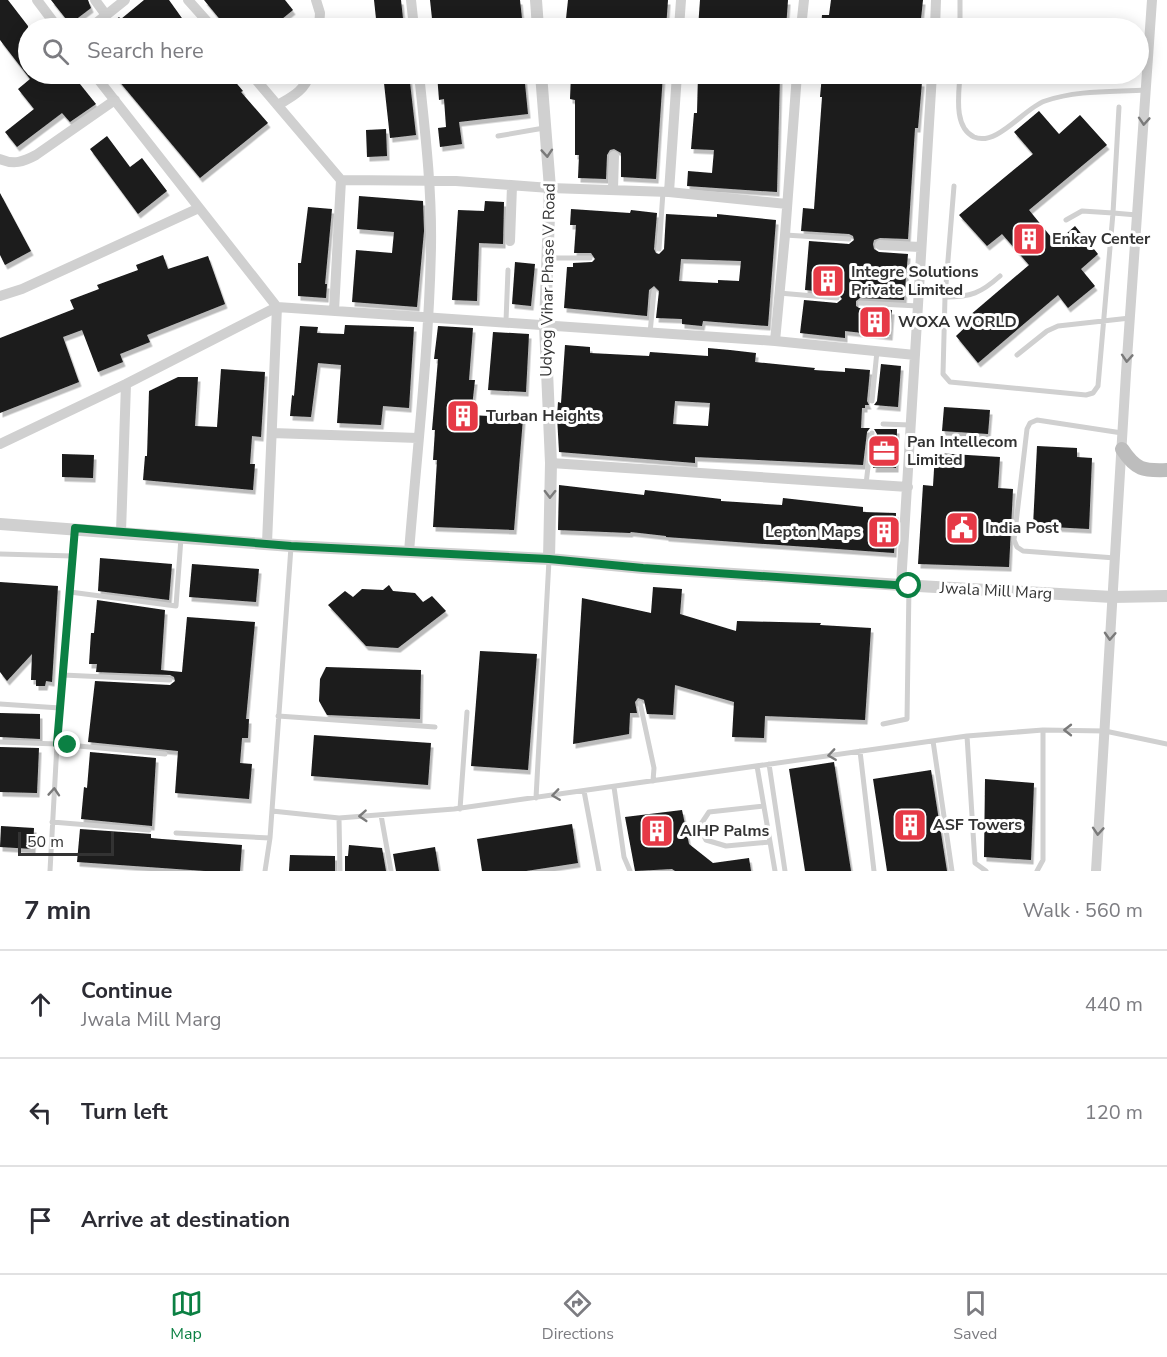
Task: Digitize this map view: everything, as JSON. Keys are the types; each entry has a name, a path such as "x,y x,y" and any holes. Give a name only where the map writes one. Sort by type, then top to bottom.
{"main road":[{"path":"1122,449 1131,462 1142,469 1167,470"}],"street":[{"path":"37,0 50,18"},
{"path":"95,0 106,15"},
{"path":"102,18 125,0"},
{"path":"188,0 204,18"},
{"path":"316,0 320,18"},
{"path":"411,0 413,18"},
{"path":"536,0 537,18"},
{"path":"680,18 681,0"},
{"path":"802,18 804,0"},
{"path":"935,18 936,0"},
{"path":"1149,45 1152,0"},
{"path":"102,84 277,307 267,543"},
{"path":"260,84 341,180 334,311"},
{"path":"278,105 299,92 306,84"},
{"path":"409,552 428,317 431,246 430,181 420,84"},
{"name":"Udyog Vihar Phase V Road","path":"542,84 550,188 545,325 551,463 549,559"},
{"path":"666,192 676,84"},
{"path":"775,341 796,84"},
{"path":"905,586 910,425 931,84"},
{"path":"1096,871 1122,433 1146,84"},
{"path":"0,159 9,163 22,162 36,155 115,100"},
{"path":"613,189 614,156"},
{"path":"341,180 430,181 613,189 787,204"},
{"path":"510,241 512,186"},
{"path":"0,296 22,289 199,208"},
{"path":"880,245 920,247"},
{"path":"0,444 126,384 277,307 775,341 915,355"},
{"path":"121,532 126,384"},
{"path":"272,433 418,438"},
{"path":"551,463 908,487"},
{"name":"Jwala Mill Marg","path":"0,524 291,546 549,559 643,568 905,586 1112,597 1167,596"}],"lane":[{"path":"960,0 960,18"},
{"path":"960,84 961,124 966,132 977,138 990,139 1041,102 1067,94 1146,90"},
{"path":"954,186 945,297 943,374 950,382 1086,395 1093,393 1098,386 1105,319 1119,107"},
{"path":"498,136 546,128"},
{"path":"658,249 666,192"},
{"path":"1066,220 1082,211 1137,215"},
{"path":"785,235 849,239"},
{"path":"547,258 590,258"},
{"path":"506,321 508,270"},
{"path":"945,297 977,294 1000,276"},
{"path":"650,333 654,291"},
{"path":"779,293 837,298"},
{"path":"860,303 918,306"},
{"path":"1017,355 1058,326 1130,318"},
{"path":"872,401 877,351"},
{"path":"1115,558 1023,551 1017,547 1014,540 1027,429 1030,423 1037,420 1122,433"},
{"path":"883,424 910,425"},
{"path":"866,484 872,433"},
{"path":"50,871 57,744 75,528"},
{"path":"70,592 176,606 182,536"},
{"path":"265,871 270,838 291,546"},
{"path":"0,554 73,556"},
{"path":"536,798 549,559"},
{"path":"883,724 907,719 905,586"},
{"path":"63,675 170,680"},
{"path":"640,703 654,768 653,781"},
{"path":"0,704 60,708"},
{"path":"459,809 467,712"},
{"path":"279,716 435,727"},
{"path":"272,811 339,818 459,809 967,736 1043,730 1104,730 1167,744"},
{"path":"1037,871 1043,860 1043,730"},
{"path":"967,736 975,863 986,871"},
{"path":"933,741 952,871"},
{"path":"0,742 57,744 165,754"},
{"path":"860,751 874,871"},
{"path":"769,764 785,871"},
{"path":"757,766 775,871"},
{"path":"614,787 624,857 630,871"},
{"path":"584,791 599,871"},
{"path":"764,806 709,812 699,827 706,840 726,846 770,842"},
{"path":"381,815 391,871"},
{"path":"339,818 340,871"},
{"path":"52,822 149,830"},
{"path":"176,833 270,838"}],"building":[{"path":"0,0 8,0 22,18 18,18 18,63 0,40"},
{"path":"51,0 88,0 91,8 78,18 65,18"},
{"path":"144,0 169,0 182,18 122,18"},
{"path":"204,0 285,0 293,10 283,18 219,18"},
{"path":"374,0 401,0 403,18 376,18"},
{"path":"430,0 520,0 522,18 432,18"},
{"path":"568,0 668,0 667,18 566,18"},
{"path":"700,0 788,0 787,18 699,18"},
{"path":"831,0 923,0 921,18 822,18 822,15 829,15"},
{"path":"24,84 80,84 96,104 70,122 62,113 17,147 5,132 34,109 18,89"},
{"path":"121,84 237,84 243,91 241,92 268,123 200,178"},
{"path":"384,84 410,84 416,135 390,138"},
{"path":"438,84 525,84 528,114 459,122 462,144 440,147 438,128 446,127 444,99 439,100"},
{"path":"571,84 662,84 656,179 621,177 621,153 614,149 610,150 607,155 606,179 578,178 579,155 575,155 575,100 570,99"},
{"path":"698,84 780,84 777,192 687,186 688,171 712,173 714,150 691,149 694,113 697,113"},
{"path":"821,84 922,84 918,128 915,128 908,239 880,238 874,240 873,244 874,249 879,252 908,254 904,300 860,298 856,301 856,306 859,308 892,310 890,336 845,331 845,338 800,333 804,300 837,303 842,299 838,293 805,290 809,241 849,244 854,240 849,234 801,231 803,208 814,209 822,97 820,97"},
{"name":"Enkay Center","path":"1039,111 1059,134 1080,115 1107,145 1029,210 1056,243 1075,226 1098,254 1081,269 1095,286 1068,308 1058,295 978,363 956,336 973,320 969,316 1029,265 1002,234 987,246 959,215 1033,154 1014,132"},
{"path":"386,129 387,156 367,157 366,130"},
{"path":"107,136 130,167 142,158 167,191 138,214 90,149"},
{"path":"0,193 31,251 5,265 0,255"},
{"path":"359,196 423,201 424,231 417,307 352,302 356,250 392,253 394,232 357,229"},
{"path":"485,201 504,202 503,244 479,243 477,301 452,300 458,210 484,211"},
{"path":"308,207 332,209 325,284 327,284 326,298 298,296 298,263 301,263"},
{"path":"571,209 657,213 654,249 659,254 664,249 666,214 717,217 717,214 776,220 768,326 703,321 702,326 682,324 682,319 656,318 659,291 654,286 649,290 647,316 564,308 567,267 573,267 573,263 592,262 595,259 591,253 574,253 576,225 570,225","holes":["681,259 741,261 739,281 718,280 718,283 679,281"]},
{"path":"163,255 168,269 208,256 225,304 147,335 150,342 120,354 123,362 98,372 82,330 63,337 79,382 0,413 0,338 74,309 70,300 99,289 97,285 138,270 136,265"},
{"path":"515,262 535,264 531,306 512,304"},
{"path":"345,325 414,327 409,408 383,406 381,425 337,423 341,365 318,363 311,417 290,416 300,326 318,327 317,333 344,334"},
{"path":"438,326 473,328 469,380 475,380 471,415 523,418 514,530 433,527 437,460 433,460 435,430 432,430 438,359 434,359"},
{"path":"493,332 529,334 526,392 488,390"},
{"path":"565,345 590,347 590,353 649,356 650,352 708,356 708,348 756,353 755,362 815,368 814,370 845,372 845,368 870,370 867,401 869,405 862,408 861,428 870,428 867,432 863,465 695,457 695,463 559,452 557,416 558,402 561,403","holes":["675,401 710,403 708,426 673,424"]},
{"path":"881,364 901,366 898,407 874,405 877,401"},
{"path":"221,369 265,372 261,437 252,436 250,464 255,464 253,490 143,480 145,456 147,456 149,391 178,377 198,377 195,426 217,427"},
{"path":"944,407 990,410 988,434 942,431"},
{"path":"874,429 897,429 896,468 873,468 877,434"},
{"path":"1037,446 1077,448 1077,457 1092,458 1089,529 1033,526"},
{"path":"935,453 1000,457 998,488 1013,489 1009,567 918,564 923,485 933,486"},
{"path":"62,454 94,455 93,478 62,477"},
{"path":"559,485 644,495 645,490 721,499 721,501 782,505 783,498 863,507 863,512 896,513 894,553 666,537 631,532 558,530"},
{"path":"100,558 172,564 169,600 98,591"},
{"path":"192,564 259,569 256,602 189,597"},
{"path":"0,582 58,586 52,682 46,681 45,686 36,686 36,680 31,680 32,654 7,681 0,672"},
{"path":"389,585 393,591 415,593 423,602 432,596 446,611 398,648 366,646 328,605 345,591 353,597 362,589 383,590"},
{"path":"653,587 682,589 680,614 736,631 737,621 821,623 820,625 871,628 865,720 765,716 764,738 732,737 734,702 675,685 673,715 647,714 644,700 638,698 635,702 637,713 630,713 629,734 573,744 582,598 651,613"},
{"path":"97,600 165,610 161,670 182,672 187,617 255,622 246,719 249,719 248,738 242,738 240,763 252,764 249,799 175,793 178,751 88,742 95,681 170,685 175,681 170,675 96,672 97,664 89,664 91,633 94,633"},
{"path":"480,651 537,654 528,770 471,766"},
{"path":"326,667 421,670 420,719 327,715 319,701 320,679"},
{"path":"0,713 40,714 40,739 0,737"},
{"path":"314,735 431,743 428,785 311,776"},
{"path":"0,747 39,748 37,793 0,792"},
{"path":"90,752 156,758 152,826 81,819 84,787 87,788"},
{"path":"834,762 851,871 805,871 789,769"},
{"name":"ASF Towers","path":"931,770 947,871 887,871 873,779"},
{"path":"985,779 1034,783 1031,860 984,857"},
{"name":"AIHP Palms","path":"682,810 689,844 713,863 749,858 751,871 675,871 672,869 635,871 625,817"},
{"path":"572,824 578,863 526,871 482,871 477,839"},
{"path":"1,826 34,828 33,849 0,847"},
{"path":"80,829 151,834 151,838 242,845 240,871 205,871 77,862"},
{"path":"349,845 382,848 386,871 345,871 345,856 348,856"},
{"path":"435,847 439,871 396,871 393,854"},
{"path":"290,855 335,856 335,871 289,871"}],"place":[{"name":"Enkay Center","path":"1029,239"},
{"name":"Integre Solutions Private Limited","path":"828,281"},
{"name":"WOXA WORLD","path":"875,322"},
{"name":"Turban Heights","path":"463,416"},
{"name":"Pan Intellecom Limited","path":"884,451"},
{"name":"India Post","path":"962,528"},
{"name":"Lepton Maps","path":"884,532"},
{"name":"ASF Towers","path":"910,825"},
{"name":"AIHP Palms","path":"657,831"}],"route":[{"path":"68,745 57,744 75,528 291,546 549,559 643,568 909,586"}]}
